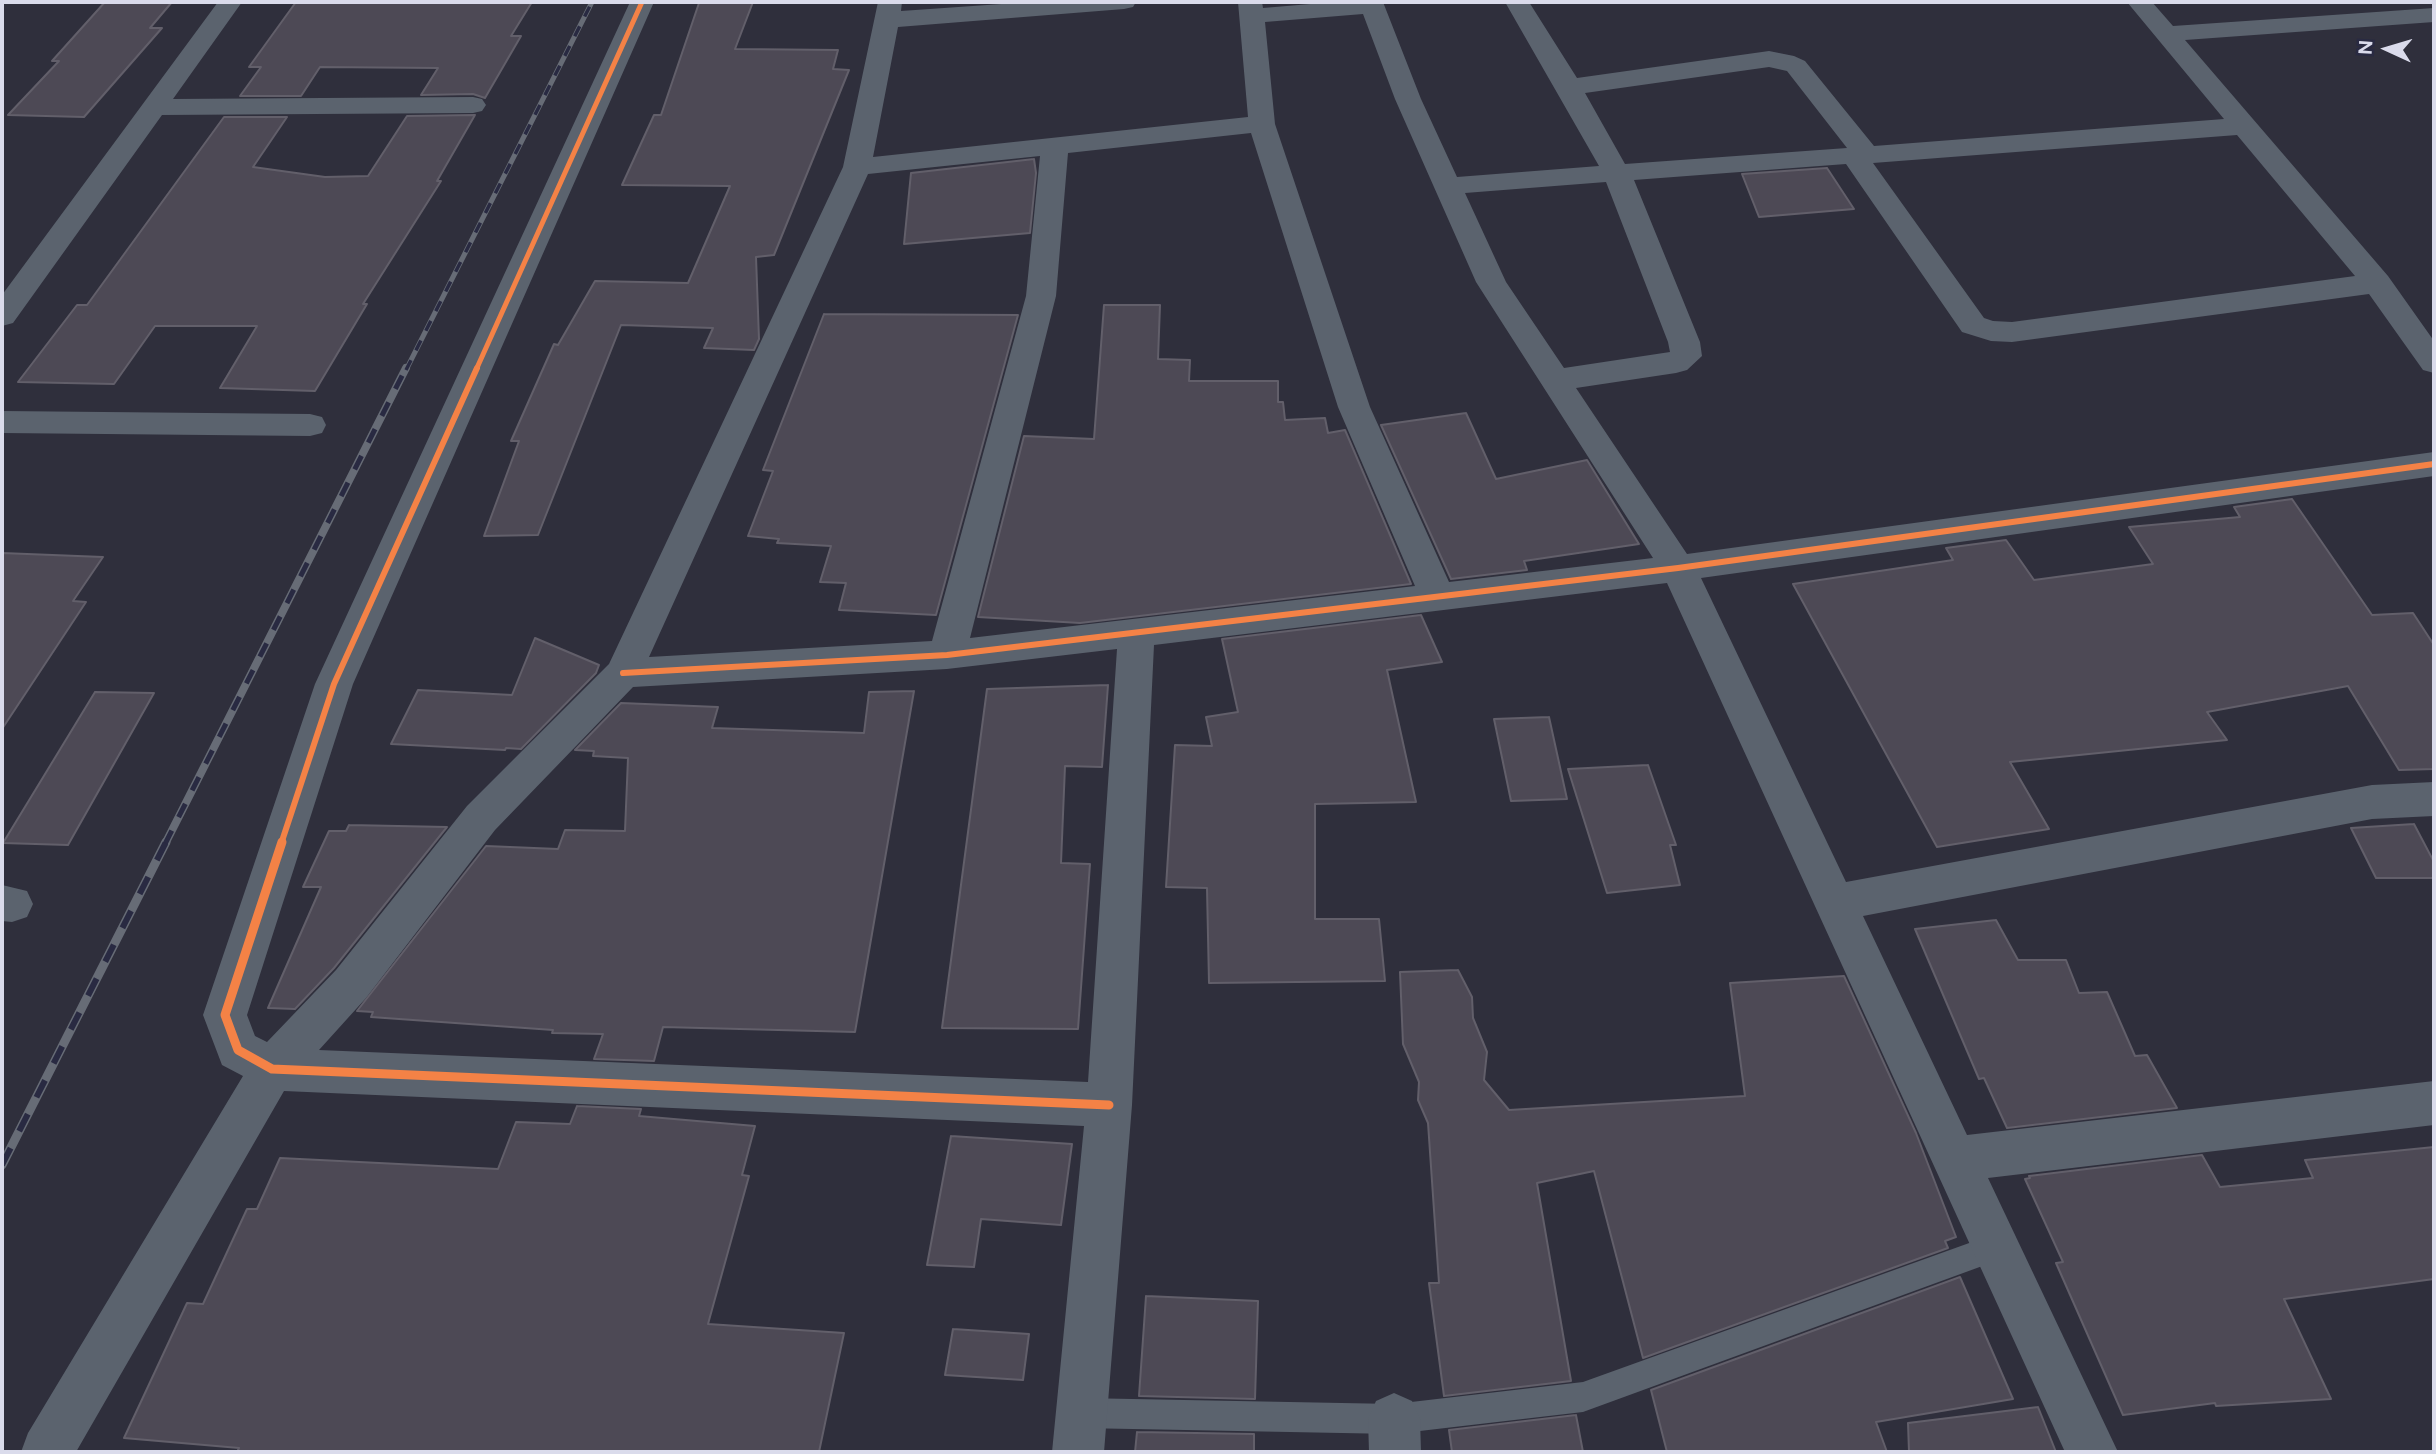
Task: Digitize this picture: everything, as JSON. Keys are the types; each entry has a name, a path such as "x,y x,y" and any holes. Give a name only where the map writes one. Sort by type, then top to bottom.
{"street":[{"path":"2,316 230,2"},
{"path":"642,2 334,684 225,1015 237,1050 272,1069 1109,1105"},
{"path":"47,1452 272,1069 351,984 481,818 623,673 857,167 889,11 1124,2"},
{"path":"1517,2 1570,87 1617,174 1684,342 1686,355 1676,363 1555,380"},
{"path":"2139,2 2430,350"},
{"path":"1437,596 1354,407 1262,124 1251,9 1372,4 1408,99 1491,282 1678,568 2092,1452"},
{"path":"2165,34 2434,15"},
{"path":"1570,87 1769,59 1796,66 1861,156 1973,325 1991,331 2012,332 2377,284"},
{"path":"154,107 473,105"},
{"path":"857,167 1262,124"},
{"path":"1448,186 2244,125"},
{"path":"947,655 1041,296 1055,146"},
{"path":"2,422 310,425"},
{"path":"623,673 947,655 1678,568 2434,464"},
{"path":"1079,1433 1109,1105 1136,633"},
{"path":"1835,903 2372,802 2434,799"},
{"path":"1955,1159 2434,1103"}],"lane":[{"path":"1079,1433 1394,1436 1583,1397 1997,1247"}],"building":[{"path":"105,2 172,2 150,28 162,28 84,117 8,115 59,61 52,61"},
{"path":"296,2 532,2 511,36 521,36 485,98 473,94 421,95 438,68 320,67 301,96 240,96 261,67 249,67"},
{"path":"753,2 735,49 838,50 833,69 849,70 774,255 756,257 759,339 754,350 704,348 713,328 621,325 538,535 484,536 519,441 511,441 554,344 558,345 595,281 688,283 730,186 622,185 654,115 661,115 699,3"},
{"path":"475,115 437,181 441,181 363,304 367,304 315,391 220,388 257,326 155,326 114,384 18,382 77,305 87,305 224,117 287,117 253,167 325,177 368,176 407,116"},
{"path":"1034,159 1036,173 1030,233 904,244 911,173"},
{"path":"1827,168 1854,209 1759,217 1742,174"},
{"path":"1104,305 1160,305 1158,359 1190,360 1189,381 1278,381 1278,402 1283,402 1285,420 1325,418 1328,433 1345,430 1411,584 1080,623 978,617 1024,436 1094,439"},
{"path":"824,314 1018,315 936,615 839,610 846,583 820,582 831,546 777,543 779,539 748,536 773,471 763,470"},
{"path":"1466,413 1496,479 1587,460 1639,544 1524,561 1527,570 1451,579 1381,425"},
{"path":"2292,499 2372,615 2413,613 2434,645 2434,769 2399,770 2348,686 2207,712 2227,740 2010,762 2049,829 1937,847 1793,584 1953,560 1946,548 2006,540 2034,580 2153,564 2129,527 2240,517 2234,507"},
{"path":"2,553 103,557 73,601 86,602 2,729"},
{"path":"1421,615 1442,662 1387,670 1416,802 1315,804 1315,919 1379,919 1385,981 1209,983 1207,888 1166,887 1175,745 1212,746 1206,717 1238,712 1222,639"},
{"path":"535,638 599,665 596,673 521,749 391,744 418,690 512,695"},
{"path":"1108,685 1102,767 1065,766 1061,863 1090,864 1078,1029 942,1028 987,689"},
{"path":"914,691 855,1032 663,1027 654,1061 594,1059 603,1034 552,1033 553,1030 371,1017 373,1012 357,1011 486,846 558,849 565,830 625,831 628,758 593,756 594,751 575,750 621,703 718,707 712,728 864,733 869,692"},
{"path":"95,692 154,693 68,845 3,843"},
{"path":"1549,717 1567,799 1511,801 1494,719"},
{"path":"1648,765 1676,845 1670,845 1680,885 1607,893 1568,769"},
{"path":"2414,824 2434,862 2434,878 2376,878 2351,828"},
{"path":"349,825 447,827 334,968 295,1009 268,1008 321,887 303,887 329,831 346,831"},
{"path":"1996,920 2018,960 2066,960 2079,993 2107,992 2135,1056 2147,1055 2177,1108 2007,1128 1984,1078 1979,1079 1915,929"},
{"path":"1458,970 1472,997 1473,1018 1487,1052 1484,1080 1509,1110 1745,1096 1730,983 1844,976 1916,1133 1956,1237 1945,1241 1948,1248 1643,1358 1594,1171 1537,1183 1571,1381 1444,1396 1429,1283 1439,1283 1428,1123 1418,1100 1419,1082 1403,1044 1400,972"},
{"path":"577,1106 641,1109 639,1116 755,1126 742,1175 749,1176 708,1324 844,1333 819,1452 237,1452 239,1448 124,1438 187,1303 203,1304 247,1209 257,1209 280,1158 498,1169 516,1122 570,1124"},
{"path":"951,1136 1072,1144 1061,1225 981,1219 974,1267 927,1265"},
{"path":"2434,1147 2434,1279 2284,1299 2331,1399 2216,1406 2215,1403 2123,1415 2056,1263 2063,1262 2025,1179 2030,1178 2029,1176 2202,1155 2220,1187 2313,1178 2305,1160"},
{"path":"1960,1277 2013,1399 1876,1422 1887,1452 1667,1452 1651,1390"},
{"path":"1146,1296 1258,1301 1255,1399 1139,1396"},
{"path":"953,1329 1029,1334 1023,1380 945,1375"},
{"path":"2038,1407 2056,1452 1909,1452 1908,1423"},
{"path":"1576,1415 1583,1452 1452,1452 1449,1430"},
{"path":"1137,1432 1254,1434 1254,1452 1135,1452"}],"railway":[{"path":"406,370 592,2"},
{"path":"165,844 406,368"},
{"path":"2,1165 166,842"}],"cycle path":[{"path":"642,2 334,684 225,1015 238,1050 272,1069 1109,1105"},
{"path":"623,673 947,655 1678,568 2434,464"}]}
